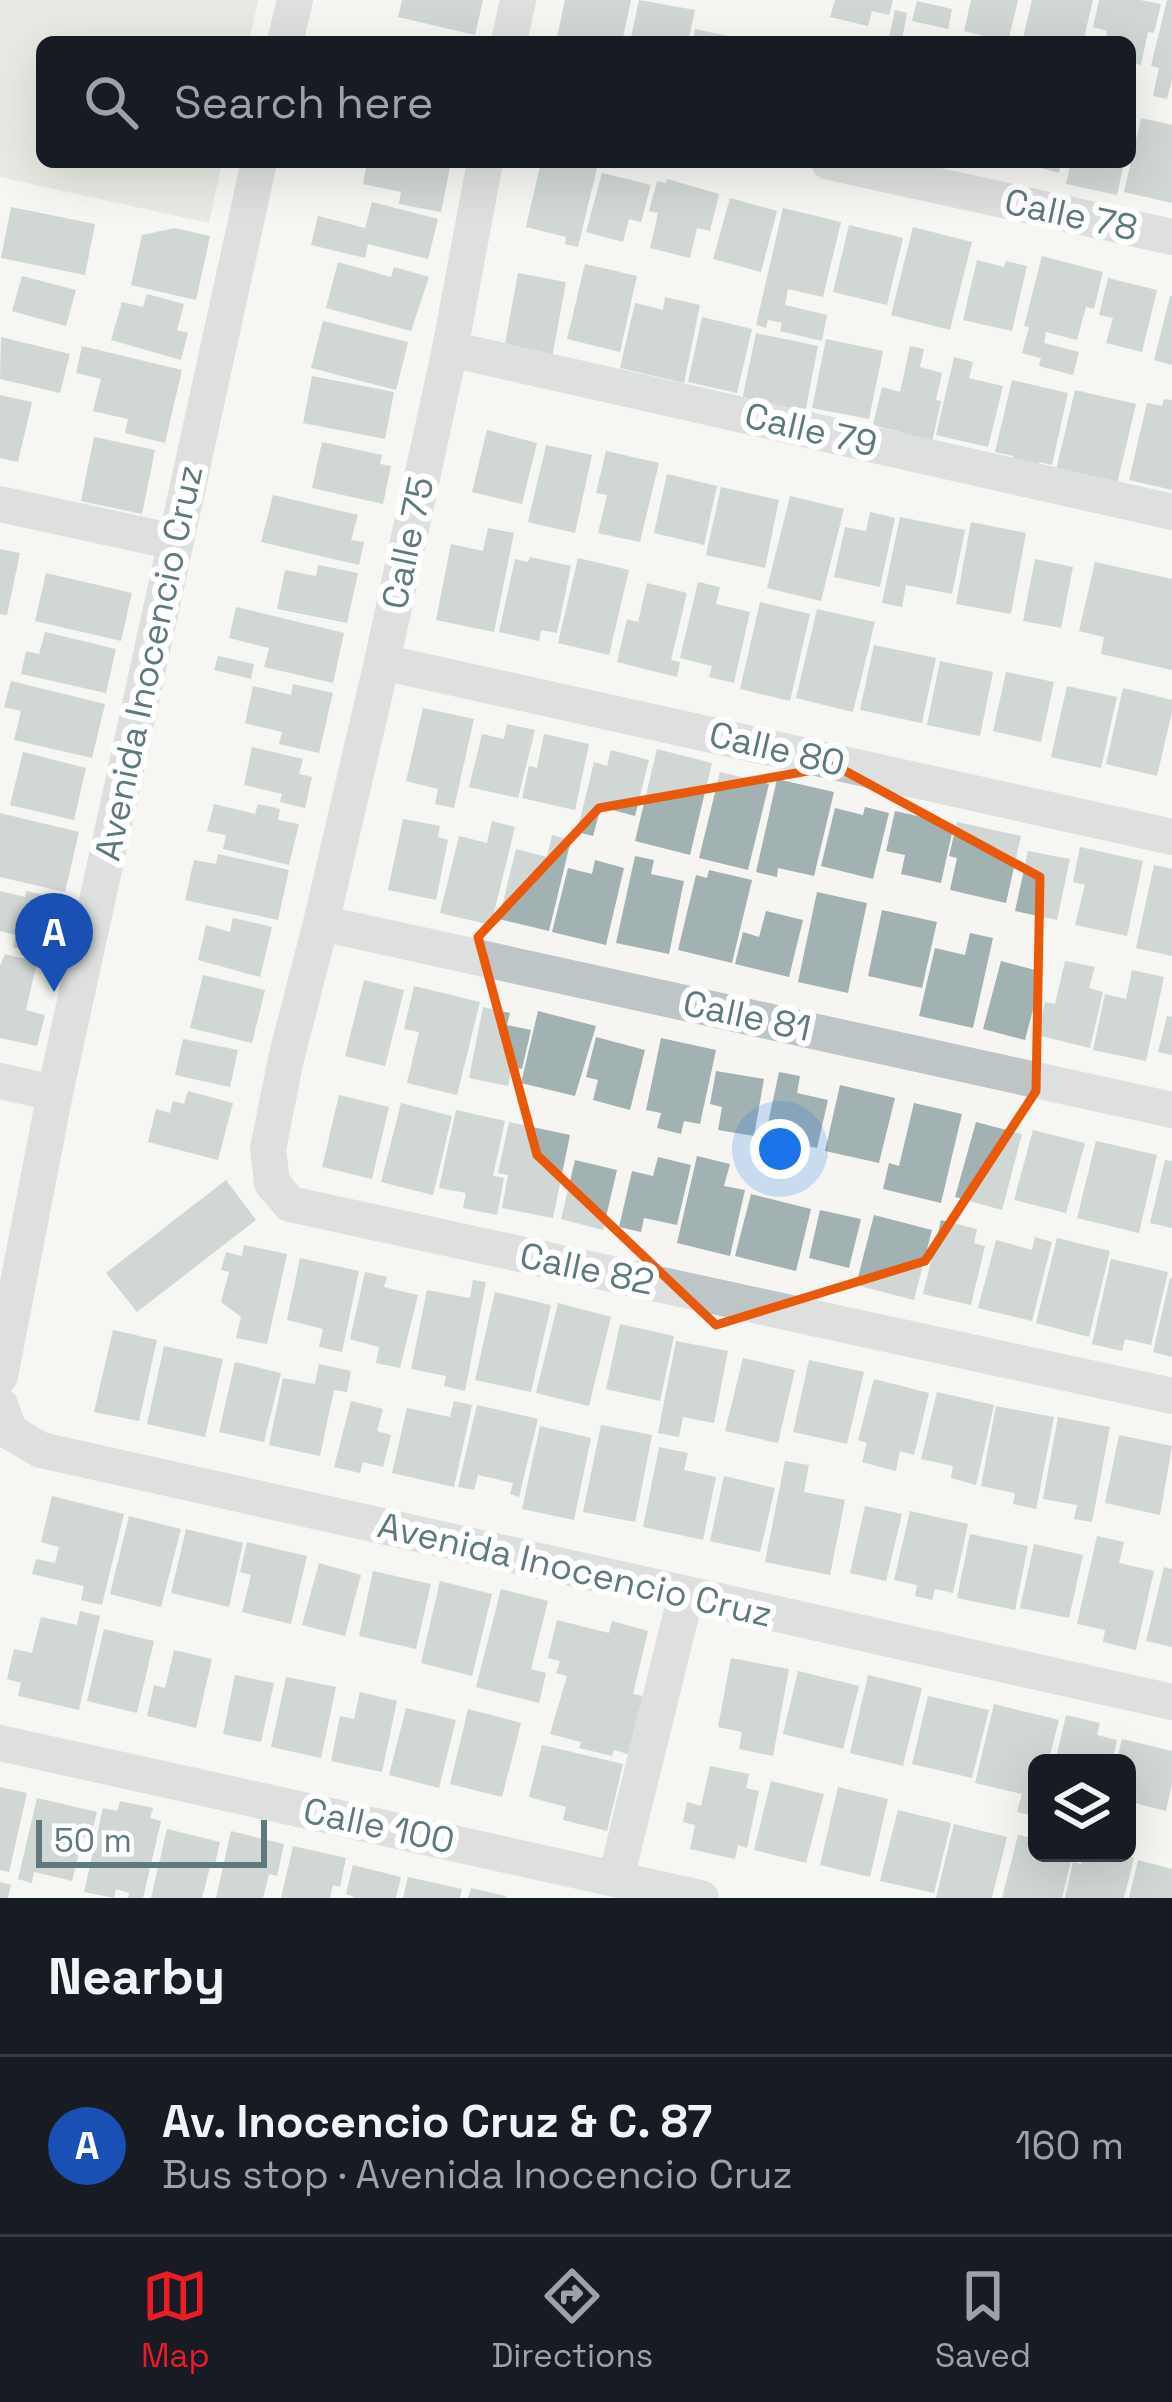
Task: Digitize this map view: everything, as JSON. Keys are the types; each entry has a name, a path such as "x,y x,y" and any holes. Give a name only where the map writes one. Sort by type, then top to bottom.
{"street":[{"path":"286,36 295,0"},
{"path":"510,36 518,0"},
{"name":"Avenida Inocencio Cruz","path":"0,1376 56,1093 258,168"},
{"name":"Calle 75","path":"321,923 450,349 484,168"},
{"name":"Calle 78","path":"856,168 1172,237"},
{"name":"Calle 79","path":"450,349 1172,512"},
{"path":"0,504 175,542"},
{"name":"Calle 80","path":"382,662 1172,837"},
{"name":"Calle 81","path":"321,923 1172,1110"},
{"name":"Calle 82","path":"321,923 268,1149 272,1183 290,1204 1172,1396"},
{"path":"0,1081 56,1093"},
{"name":"Avenida Inocencio Cruz","path":"0,1405 10,1432 41,1450 1172,1702"},
{"path":"616,1878 686,1595"},
{"name":"Calle 100","path":"0,1742 701,1898"}],"highlighted area":[{"path":"836,766 1040,877 1036,1091 925,1261 716,1325 537,1155 478,937 599,808"}],"shaded area":[{"path":"0,0 258,0 250,36 36,36 36,168 221,168 209,223 0,177"}],"building":[{"path":"402,0 483,0 475,35 398,17"},
{"path":"565,0 631,0 623,36 557,36"},
{"path":"639,0 695,10 689,36 631,36"},
{"path":"835,0 893,0 889,15 872,11 868,26 830,17"},
{"path":"971,0 1018,0 1009,36 964,31"},
{"path":"1032,0 1093,0 1084,36 1023,36"},
{"path":"1099,0 1161,4 1154,33 1148,32 1141,65 1136,64 1136,36 1106,36 1107,31 1093,27"},
{"path":"1167,0 1172,0 1172,80 1167,99 1153,96 1159,68 1151,66"},
{"path":"917,1 952,9 948,29 912,21"},
{"path":"895,10 907,13 903,36 889,36"},
{"path":"695,29 727,36 694,36"},
{"path":"1141,118 1172,125 1172,203 1124,192 1130,168 1136,168"},
{"path":"366,168 450,168 441,212 399,204 401,192 363,184"},
{"path":"540,168 597,168 578,247 565,244 566,237 526,227"},
{"path":"1070,168 1123,168 1117,195 1066,184"},
{"path":"602,173 651,185 641,222 629,219 623,242 586,232"},
{"path":"667,179 719,194 710,231 697,228 690,258 650,248 658,213 649,211 657,181 666,183"},
{"path":"730,198 777,211 761,272 713,259"},
{"path":"372,202 438,219 428,259 368,244 365,258 311,245 318,216 365,228"},
{"path":"11,207 95,224 85,275 1,258"},
{"path":"783,208 841,222 823,297 788,289 785,305 827,315 822,341 780,331 782,323 768,320 766,328 756,325"},
{"path":"849,225 903,238 887,305 833,292"},
{"path":"913,227 972,242 950,330 891,315"},
{"path":"175,228 210,236 196,300 131,285 142,235"},
{"path":"1042,256 1103,272 1094,309 1086,307 1077,340 1046,332 1044,343 1079,352 1073,375 1039,366 1041,358 1022,353"},
{"path":"977,260 1004,267 1006,261 1027,266 1012,331 963,320"},
{"path":"338,262 391,277 394,267 429,277 411,331 326,308"},
{"path":"585,264 637,276 620,352 567,339"},
{"path":"518,273 566,282 552,358 504,349"},
{"path":"22,276 76,290 66,326 12,311"},
{"path":"1108,278 1157,290 1142,352 1106,343 1113,318 1099,315"},
{"path":"147,294 184,304 177,330 188,333 181,360 111,340 122,302 143,307"},
{"path":"1172,296 1172,365 1154,360"},
{"path":"665,297 700,305 684,383 620,368 635,303 663,310"},
{"path":"702,317 752,329 737,393 688,382"},
{"path":"323,321 408,342 396,390 311,368"},
{"path":"756,333 818,346 805,413 742,400"},
{"path":"1,337 70,354 60,393 0,379"},
{"path":"826,339 883,351 869,419 812,408"},
{"path":"82,346 182,370 165,443 125,433 128,419 93,411 101,379 76,373"},
{"path":"910,346 924,349 920,367 942,373 931,447 898,439 900,432 873,425 882,387 900,392"},
{"path":"954,357 973,362 969,378 1003,386 988,447 936,435"},
{"path":"312,376 394,392 385,439 303,423"},
{"path":"1012,380 1068,393 1052,465 1039,462 1037,471 1011,465 1013,456 995,452"},
{"path":"1075,390 1136,404 1117,484 1056,470"},
{"path":"0,395 32,402 18,462 0,458"},
{"path":"1164,399 1172,400 1172,490 1129,480 1147,403 1162,406"},
{"path":"487,430 537,443 522,504 472,492"},
{"path":"94,437 155,450 142,514 81,501"},
{"path":"322,442 382,455 380,464 391,466 383,504 312,488"},
{"path":"546,445 592,455 575,533 528,522"},
{"path":"606,451 659,463 640,542 598,533 607,495 596,493"},
{"path":"667,474 717,486 704,545 654,533"},
{"path":"721,487 779,500 765,568 706,555"},
{"path":"273,495 358,515 351,540 364,542 359,565 261,542"},
{"path":"790,496 844,509 821,601 767,588"},
{"path":"870,512 895,518 880,587 834,577 845,527 866,531"},
{"path":"900,517 965,530 952,594 906,585 902,607 882,603"},
{"path":"971,522 1026,533 1011,614 956,604"},
{"path":"488,528 514,533 494,632 436,620 451,544 483,551"},
{"path":"0,549 20,553 7,615 0,614"},
{"path":"530,557 571,566 557,633 541,630 539,641 499,632 515,559 528,562"},
{"path":"578,558 629,570 609,655 558,643"},
{"path":"1035,559 1073,567 1061,628 1023,621"},
{"path":"1095,562 1172,579 1172,670 1101,654 1104,637 1079,631"},
{"path":"318,565 358,573 347,623 277,609 285,570 316,576"},
{"path":"46,573 132,593 121,641 35,621"},
{"path":"698,582 720,587 716,604 750,612 734,683 709,677 712,666 680,658"},
{"path":"647,583 687,593 671,660 680,662 677,677 617,662 627,619 638,622"},
{"path":"760,602 810,614 790,701 740,689"},
{"path":"236,607 344,633 333,683 264,667 269,648 229,638"},
{"path":"817,609 875,622 853,712 796,698"},
{"path":"45,632 116,649 106,693 21,674 26,651 39,654"},
{"path":"874,645 936,658 922,723 860,710"},
{"path":"218,656 254,664 251,679 214,670"},
{"path":"940,661 993,672 980,736 927,725"},
{"path":"1006,672 1054,682 1041,742 993,731"},
{"path":"11,681 105,704 92,758 14,740 21,711 4,707"},
{"path":"293,684 333,693 319,753 279,744 282,732 245,723 253,686 291,695"},
{"path":"1067,686 1117,697 1101,768 1051,757"},
{"path":"1123,688 1172,700 1157,776 1106,764"},
{"path":"423,708 474,719 454,808 435,804 438,789 406,781"},
{"path":"507,724 535,730 518,798 469,787 482,734 504,739"},
{"path":"544,734 589,744 575,810 522,798 529,766 537,768"},
{"path":"252,747 303,759 299,774 312,777 305,808 280,802 282,794 244,785"},
{"path":"657,749 712,763 690,855 635,841"},
{"path":"611,750 649,760 635,816 601,807 593,836 577,832 594,762 607,766"},
{"path":"23,752 86,768 74,820 10,805"},
{"path":"720,772 769,784 748,870 699,858"},
{"path":"777,779 834,792 814,876 778,868 777,877 756,872"},
{"path":"214,804 255,814 258,804 280,809 278,820 299,824 289,865 223,849 226,835 207,831"},
{"path":"865,807 889,813 873,879 821,866 835,808 863,815"},
{"path":"895,811 954,824 941,883 901,874 905,855 886,851"},
{"path":"0,813 79,832 65,892 0,877"},
{"path":"403,819 440,826 438,837 448,840 436,900 388,890"},
{"path":"492,821 515,827 491,925 440,913 459,836 487,843"},
{"path":"957,822 1021,836 1006,903 950,890 957,858 949,856"},
{"path":"552,835 571,840 549,931 499,919 516,849 547,857"},
{"path":"1080,847 1143,861 1127,936 1075,925 1085,885 1073,882"},
{"path":"1028,851 1070,859 1057,920 1015,911"},
{"path":"218,854 289,870 278,920 185,900 194,860 216,864"},
{"path":"635,856 654,860 651,874 684,881 669,954 616,943"},
{"path":"595,860 624,868 606,945 552,932 568,868 592,874"},
{"path":"1154,865 1172,869 1172,956 1136,948"},
{"path":"709,870 752,880 732,963 678,950 696,875 707,878"},
{"path":"0,891 61,899 48,955 13,947 16,935 0,931"},
{"path":"817,892 867,903 848,993 798,982"},
{"path":"882,910 937,922 922,988 868,976"},
{"path":"766,911 803,920 789,977 735,964 743,932 759,937"},
{"path":"233,918 272,927 260,977 198,960 206,925 230,932"},
{"path":"970,933 993,938 973,1028 919,1016 935,948 965,955"},
{"path":"5,954 37,962 26,1010 45,1015 37,1046 0,1038 0,966"},
{"path":"1001,961 1043,972 1025,1040 983,1029"},
{"path":"1065,961 1095,967 1089,988 1103,992 1090,1048 1037,1035 1045,1002 1055,1004"},
{"path":"1132,970 1164,977 1146,1061 1093,1050 1105,994 1126,999"},
{"path":"203,975 265,990 252,1043 190,1028"},
{"path":"364,980 404,990 385,1066 345,1056"},
{"path":"414,986 480,1002 457,1095 407,1083 419,1032 404,1029"},
{"path":"483,1007 510,1013 507,1025 531,1030 522,1069 512,1067 508,1086 469,1078"},
{"path":"538,1011 596,1026 575,1096 521,1083"},
{"path":"1167,1016 1172,1017 1172,1055 1158,1052"},
{"path":"596,1037 645,1050 630,1110 593,1100 598,1080 586,1077"},
{"path":"661,1038 716,1050 700,1124 684,1121 681,1134 657,1128 661,1113 646,1110"},
{"path":"183,1039 238,1050 230,1087 175,1075"},
{"path":"716,1071 764,1079 754,1136 718,1130 722,1107 710,1104"},
{"path":"779,1072 800,1076 797,1093 828,1100 817,1148 765,1137"},
{"path":"840,1085 895,1098 879,1163 825,1151"},
{"path":"188,1091 233,1103 218,1160 148,1142 156,1109 170,1113 173,1101 184,1104"},
{"path":"339,1095 389,1107 372,1179 322,1167"},
{"path":"401,1103 452,1116 433,1195 381,1182"},
{"path":"914,1103 962,1114 941,1203 883,1189 889,1163 899,1166"},
{"path":"456,1110 505,1121 493,1176 504,1178 497,1215 463,1208 466,1193 439,1188"},
{"path":"509,1122 570,1135 553,1218 502,1208 508,1175 498,1173"},
{"path":"976,1122 1022,1134 1002,1210 955,1197"},
{"path":"1033,1130 1085,1143 1066,1213 1014,1200"},
{"path":"1096,1141 1157,1155 1139,1233 1077,1218"},
{"path":"697,1156 730,1164 724,1186 745,1190 730,1256 677,1243"},
{"path":"658,1157 691,1165 677,1225 644,1218 641,1232 619,1227 632,1171 653,1176"},
{"path":"575,1160 617,1170 603,1230 561,1219"},
{"path":"1165,1160 1172,1161 1172,1228 1150,1223"},
{"path":"226,1180 256,1220 137,1312 106,1273"},
{"path":"751,1194 811,1209 796,1271 735,1256"},
{"path":"820,1210 861,1219 849,1268 809,1258"},
{"path":"874,1215 932,1230 914,1300 856,1285"},
{"path":"941,1220 977,1229 974,1243 985,1246 971,1305 923,1294"},
{"path":"1035,1237 1052,1242 1032,1321 978,1308 996,1240 1032,1250"},
{"path":"1057,1238 1110,1251 1089,1337 1036,1323"},
{"path":"244,1245 287,1254 267,1344 236,1338 241,1317 221,1302 229,1272 221,1270 226,1252 242,1256"},
{"path":"300,1258 359,1271 342,1352 319,1347 323,1329 287,1320"},
{"path":"1111,1259 1168,1272 1151,1345 1125,1339 1122,1351 1092,1344"},
{"path":"365,1272 387,1277 384,1287 418,1295 400,1368 376,1363 379,1347 350,1339"},
{"path":"1172,1279 1172,1357 1153,1352"},
{"path":"473,1280 486,1282 465,1391 444,1386 446,1376 411,1369 427,1290 470,1298"},
{"path":"495,1292 551,1305 531,1392 475,1380"},
{"path":"558,1303 611,1317 589,1406 536,1393"},
{"path":"620,1324 674,1336 660,1401 606,1389"},
{"path":"113,1330 157,1340 139,1421 94,1412"},
{"path":"676,1341 728,1351 714,1423 683,1417 679,1437 658,1433"},
{"path":"164,1346 223,1359 205,1437 147,1424"},
{"path":"743,1358 795,1370 778,1443 725,1431"},
{"path":"809,1360 864,1372 847,1444 793,1432"},
{"path":"235,1362 281,1373 264,1442 219,1432"},
{"path":"319,1364 351,1371 347,1392 334,1390 320,1456 269,1445 283,1378 315,1384"},
{"path":"874,1379 929,1393 914,1455 900,1451 896,1471 862,1462 867,1443 858,1440"},
{"path":"937,1392 994,1405 976,1485 951,1478 953,1466 921,1459"},
{"path":"351,1401 383,1409 377,1431 391,1435 383,1467 363,1462 360,1473 334,1467"},
{"path":"454,1401 472,1405 454,1487 392,1473 407,1408 450,1417"},
{"path":"477,1405 538,1419 519,1497 510,1494 513,1483 478,1475 474,1490 458,1487"},
{"path":"996,1406 1054,1417 1036,1509 1013,1504 1015,1493 981,1486"},
{"path":"1058,1417 1110,1427 1092,1522 1074,1519 1077,1505 1043,1499"},
{"path":"601,1425 652,1435 635,1522 583,1512"},
{"path":"540,1426 591,1438 574,1520 522,1509"},
{"path":"1119,1435 1172,1446 1160,1515 1105,1503"},
{"path":"659,1447 688,1453 684,1470 716,1477 703,1540 643,1527"},
{"path":"785,1461 809,1465 804,1492 845,1500 830,1575 765,1562"},
{"path":"724,1476 775,1488 760,1552 710,1541"},
{"path":"52,1496 124,1514 102,1605 81,1600 84,1586 32,1574 36,1559 55,1563 59,1547 41,1542"},
{"path":"865,1506 902,1514 886,1581 850,1573"},
{"path":"910,1511 968,1524 953,1593 935,1589 932,1600 915,1596 917,1585 894,1580"},
{"path":"129,1516 181,1529 161,1607 110,1594"},
{"path":"186,1529 243,1543 229,1607 171,1593"},
{"path":"970,1534 1028,1546 1015,1610 957,1598"},
{"path":"1097,1536 1124,1542 1119,1563 1154,1571 1136,1650 1103,1642 1105,1630 1077,1624"},
{"path":"247,1542 307,1556 291,1624 242,1612 251,1575 240,1572"},
{"path":"1034,1544 1083,1555 1069,1618 1020,1608"},
{"path":"319,1563 361,1575 345,1636 302,1625"},
{"path":"1164,1567 1172,1569 1172,1647 1146,1641"},
{"path":"373,1571 431,1584 416,1649 359,1636"},
{"path":"440,1581 492,1594 472,1676 421,1663"},
{"path":"501,1589 548,1601 531,1669 546,1673 539,1703 476,1687"},
{"path":"80,1611 100,1616 79,1710 18,1696 21,1683 7,1679 14,1649 32,1653 41,1617 77,1625"},
{"path":"557,1620 609,1633 612,1621 648,1631 633,1694 643,1696 628,1754 614,1750 612,1756 579,1748 581,1742 550,1734 567,1676 556,1673 560,1661 548,1658"},
{"path":"104,1629 154,1641 137,1713 87,1701"},
{"path":"174,1650 212,1659 196,1728 147,1716 154,1685 165,1688"},
{"path":"731,1658 789,1669 773,1756 739,1749 742,1732 718,1727"},
{"path":"798,1671 859,1686 843,1749 783,1734"},
{"path":"235,1675 274,1683 261,1742 223,1734"},
{"path":"868,1675 922,1688 903,1766 850,1753"},
{"path":"286,1677 336,1687 321,1758 271,1747"},
{"path":"360,1692 397,1701 382,1772 331,1761 340,1716 354,1719"},
{"path":"928,1696 989,1710 972,1778 912,1764"},
{"path":"994,1704 1059,1720 1050,1754 1028,1754 1028,1814 1017,1812 1022,1794 975,1783"},
{"path":"406,1708 456,1720 439,1788 389,1775"},
{"path":"468,1709 521,1723 502,1797 450,1784"},
{"path":"1066,1715 1100,1723 1097,1735 1117,1740 1114,1754 1057,1754"},
{"path":"1122,1739 1172,1751 1166,1811 1136,1803 1136,1754 1118,1754"},
{"path":"542,1745 623,1764 607,1831 563,1820 566,1807 529,1797"},
{"path":"710,1766 749,1774 746,1788 759,1791 747,1848 738,1845 735,1859 690,1849 695,1825 683,1822 687,1802 701,1806"},
{"path":"771,1781 824,1794 806,1863 754,1850"},
{"path":"0,1787 27,1793 9,1872 0,1870"},
{"path":"838,1787 888,1799 870,1877 820,1865"},
{"path":"37,1798 97,1812 90,1839 83,1837 72,1881 34,1872 32,1883 18,1879"},
{"path":"120,1801 153,1808 150,1818 161,1821 143,1898 128,1898 129,1893 116,1889 114,1898 84,1892 103,1808 117,1811"},
{"path":"898,1810 951,1823 934,1893 880,1881"},
{"path":"954,1824 1007,1837 992,1898 936,1898"},
{"path":"167,1829 220,1842 202,1898 151,1898"},
{"path":"231,1831 284,1844 277,1876 269,1874 263,1898 216,1898"},
{"path":"1018,1835 1028,1837 1028,1862 1071,1862 1062,1898 1002,1898"},
{"path":"293,1846 346,1858 340,1887 333,1885 330,1898 281,1898"},
{"path":"1138,1860 1172,1869 1172,1898 1129,1898"},
{"path":"1073,1862 1133,1862 1124,1898 1065,1898"},
{"path":"353,1865 401,1877 396,1898 346,1894"},
{"path":"408,1877 462,1889 460,1898 403,1898"},
{"path":"0,1882 11,1885 8,1898 0,1898"},
{"path":"471,1888 506,1896 506,1898 468,1898"}],"place":[{"name":"Av. Inocencio Cruz & C. 87","path":"54,992"}]}
